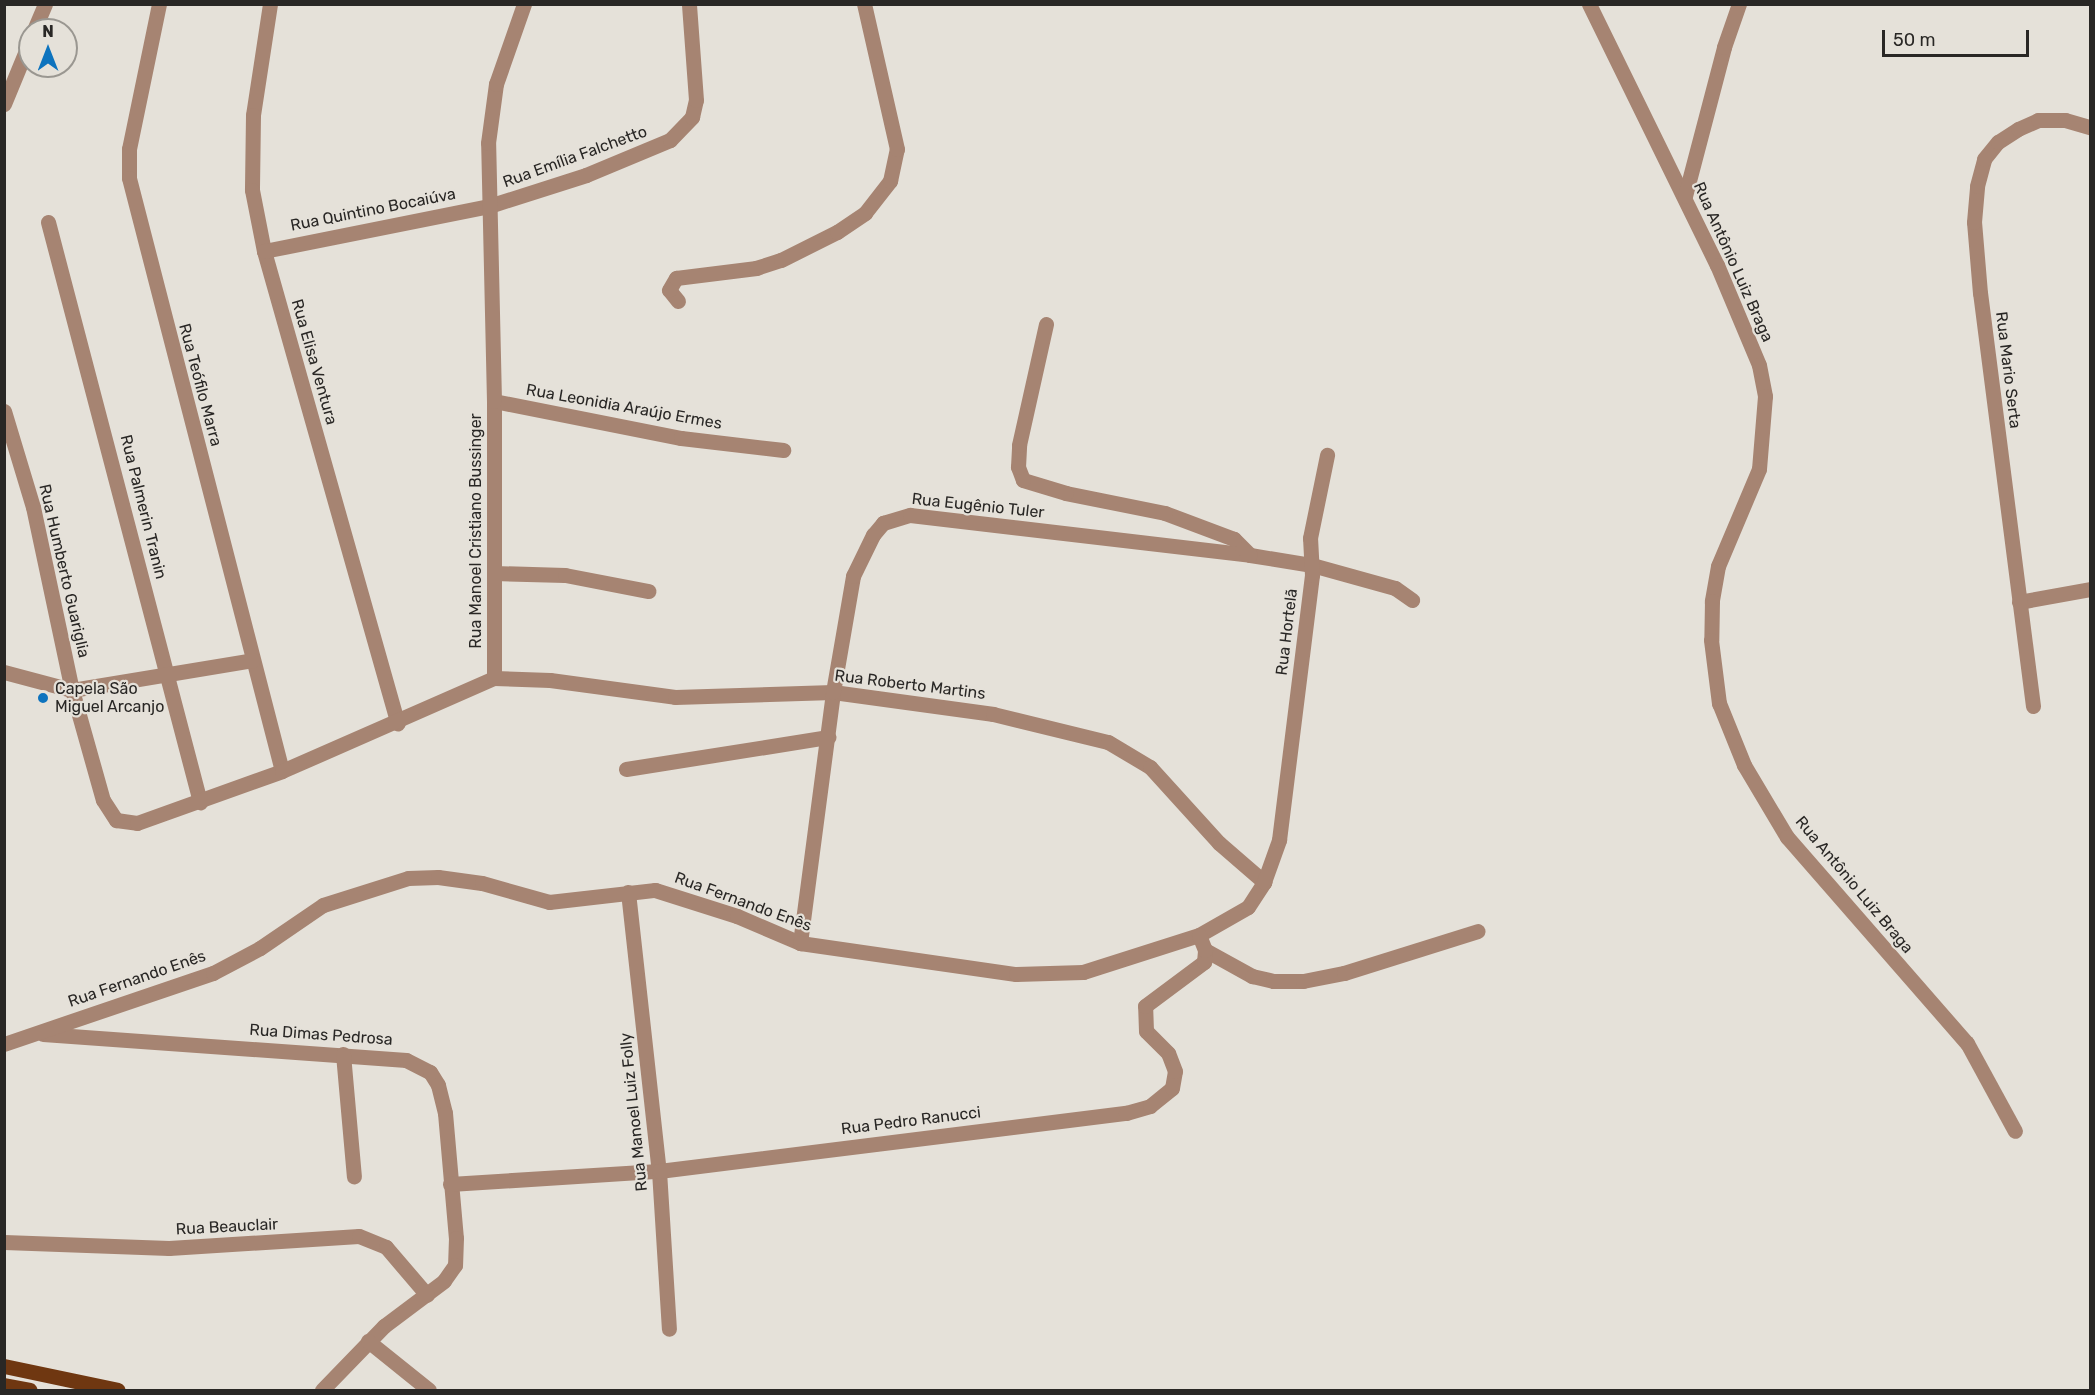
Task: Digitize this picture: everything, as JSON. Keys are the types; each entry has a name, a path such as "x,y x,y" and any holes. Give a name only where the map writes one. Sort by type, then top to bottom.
{"main road":[{"path":"4,1366 118,1390"},
{"path":"4,1385 30,1390"}],"street":[{"path":"39,18 45,4"},
{"name":"Rua Teófilo Marra","path":"159,4 129,149 129,178 282,771"},
{"name":"Rua Elisa Ventura","path":"270,4 250,153 264,251 398,723"},
{"name":"Rua Manoel Cristiano Bussinger","path":"494,678 494,401 489,206 490,111 524,4"},
{"name":"Rua Emília Falchetto","path":"489,206 634,157 670,140 684,128 692,117 697,81 689,4"},
{"path":"678,301 669,290 676,279 756,268 781,260 837,232 865,213 890,181 897,149 864,4"},
{"name":"Rua Antônio Luiz Braga","path":"1589,4 1658,150 1685,196 1748,333 1765,396 1759,469 1718,566 1712,601 1711,640 1719,703 1744,765 1787,837 1967,1043 2016,1131"},
{"path":"1685,196 1724,47 1739,4"},
{"path":"4,104 18,70"},
{"name":"Rua Mario Serta","path":"2033,706 1980,293 1974,222 1977,186 1984,159 1998,142 2018,129 2038,120 2065,120 2091,127"},
{"name":"Rua Quintino Bocaiúva","path":"264,251 489,206"},
{"name":"Rua Palmerin Tranin","path":"48,222 200,802"},
{"name":"Rua Eugênio Tuler","path":"1046,324 1019,445 1018,467 1023,480 1183,519 1234,539 1250,555"},
{"name":"Rua Leonidia Araújo Ermes","path":"494,401 681,438 783,450"},
{"name":"Rua Humberto Guariglia","path":"4,411 33,507 72,690 103,800 116,819 137,823 200,802"},
{"name":"Rua Hortelã","path":"1284,814 1312,565 1310,538 1327,455"},
{"name":"Rua Eugênio Tuler","path":"800,943 833,692 856,569 873,535 893,517 945,518 1250,555 1312,565 1395,588 1412,600"},
{"path":"494,573 557,574 648,591"},
{"path":"2019,602 2091,589"},
{"path":"4,672 72,690 168,676 253,660"},
{"path":"200,802 398,723 494,678"},
{"name":"Rua Roberto Martins","path":"494,678 550,680 675,697 833,692 993,714 1108,742 1150,767 1219,843 1264,882"},
{"path":"626,769 828,737"},
{"name":"Rua Fernando Enês","path":"4,1044 213,973 260,948 323,905 408,878 438,877 482,883 549,902 628,891 655,890 681,896 800,943 869,956 1047,975 1083,972 1124,962 1199,935 1239,915 1264,882 1284,814"},
{"name":"Rua Manoel Luiz Folly","path":"628,891 659,1172 669,1329"},
{"path":"1199,935 1205,950 1252,975 1273,981 1303,981 1344,973 1478,931"},
{"name":"Rua Pedro Ranucci","path":"450,1184 659,1172 1126,1113 1150,1106 1172,1088 1174,1071 1168,1053 1146,1031 1145,1006 1200,966 1205,950"},
{"name":"Rua Dimas Pedrosa","path":"37,1033 406,1060 430,1072 438,1085 445,1113 456,1238 451,1274 368,1341 322,1390"},
{"path":"343,1054 354,1177"},
{"name":"Rua Beauclair","path":"4,1242 169,1248 359,1236 386,1247 427,1295"},
{"path":"368,1341 429,1390"}],"place":[{"name":"Capela São Miguel Arcanjo","path":"43,698"}]}
